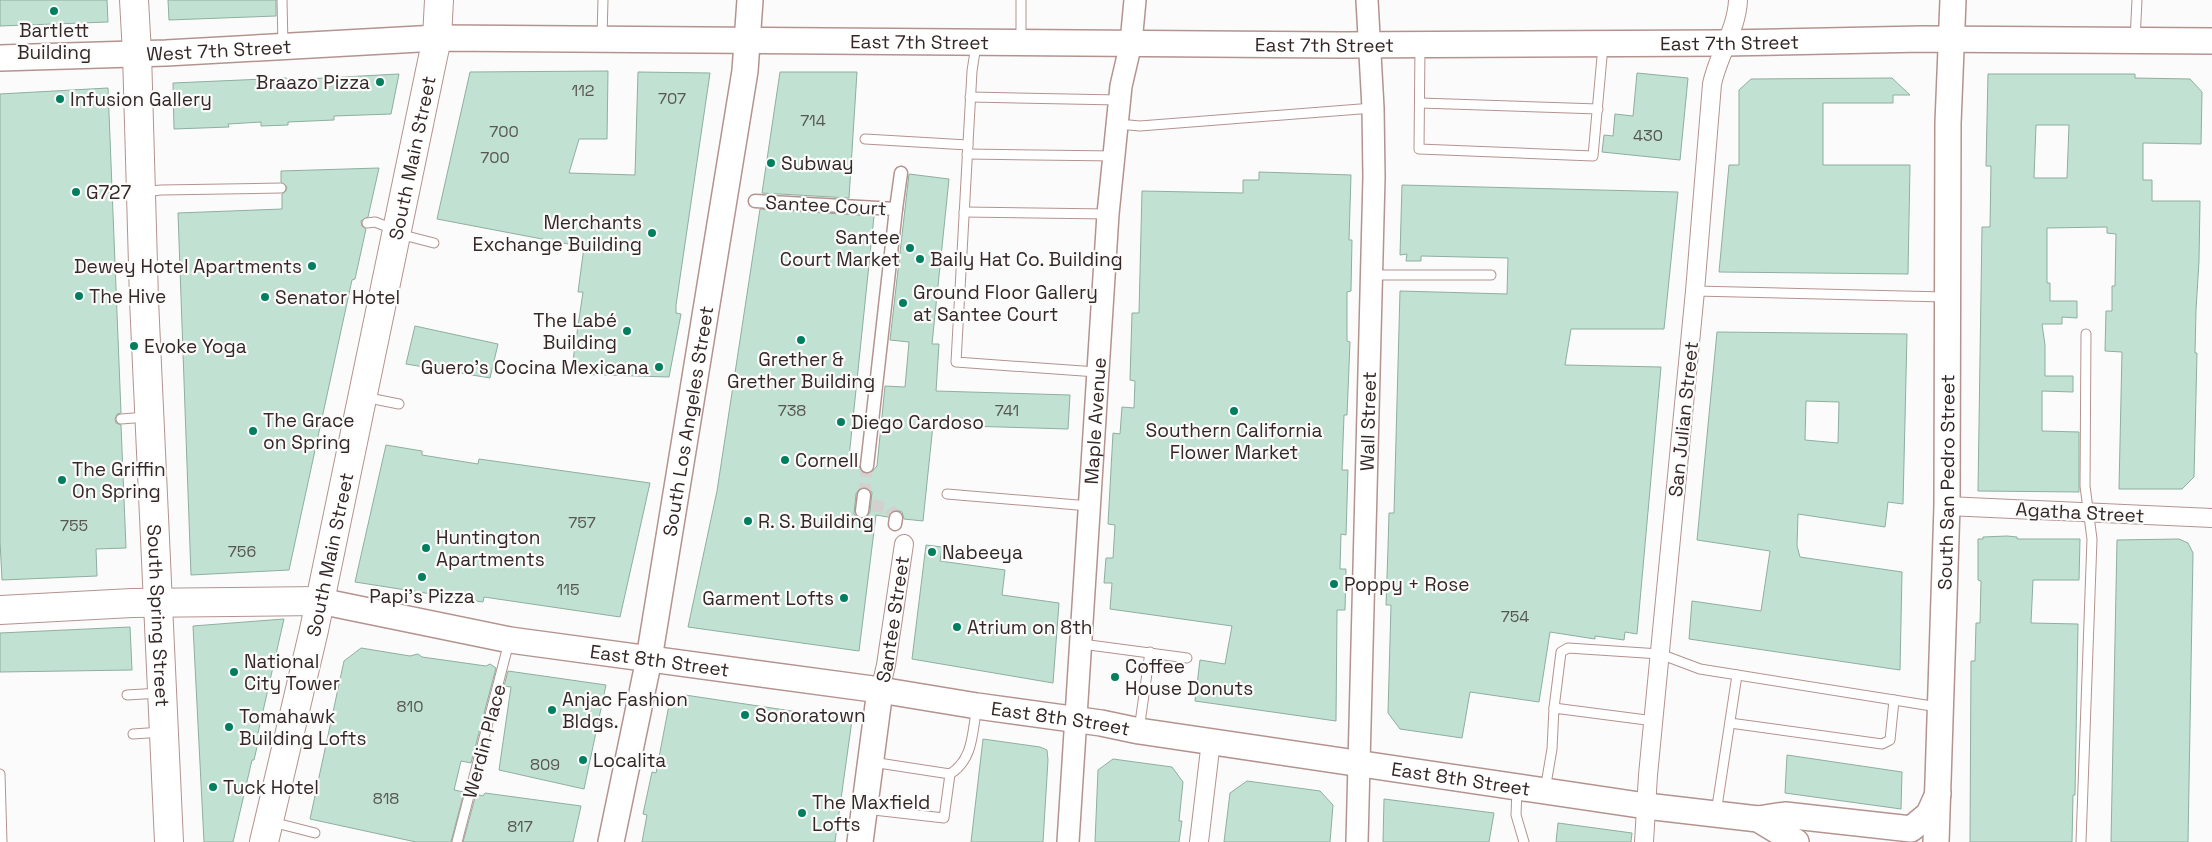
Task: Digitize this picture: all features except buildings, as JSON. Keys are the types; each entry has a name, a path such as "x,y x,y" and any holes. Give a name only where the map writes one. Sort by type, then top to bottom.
{"main road":[{"name":"South Spring Street","path":"134,0 138,53 140,192 169,842"},
{"name":"South Main Street","path":"267,831 320,601 436,38 439,0"},
{"name":"South Los Angeles Street","path":"611,842 649,659 745,71 750,0"},
{"path":"1952,40 1953,0"},
{"name":"West 7th Street","path":"0,58 283,47 436,38"},
{"name":"East 7th Street","path":"436,38 1131,44 1725,43 1922,39 2212,41"},
{"name":"South San Pedro Street","path":"1936,842 1942,707 1947,506 1948,123 1952,40"},
{"path":"0,610 159,603 320,601"},
{"name":"East 8th Street","path":"320,601 510,640 880,690 977,706 1076,719 1139,731 1646,806 1758,819 1796,842"},
{"name":"Santee Street","path":"860,842 880,690"},
{"path":"1758,819 1785,815 1911,829 1929,814 1938,794"}],"street":[{"name":"Maple Avenue","path":"1068,842 1108,214 1123,74 1131,44 1135,0"},
{"name":"Wall Street","path":"1357,842 1374,177 1373,108 1366,0"},
{"name":"San Julian Street","path":"1644,842 1695,291 1712,84 1719,57 1737,9 1738,0"},
{"name":"Santee Court","path":"867,466 901,173"},
{"name":"Santee Court","path":"755,201 896,209"},
{"name":"Agatha Street","path":"1947,506 2212,518"},
{"name":"Santee Street","path":"880,690 886,665 904,544"},
{"path":"1199,842 1211,741"}],"lane":[{"path":"282,0 283,47"},
{"path":"602,39 603,0"},
{"path":"1020,43 1021,0"},
{"path":"2135,40 2137,0"},
{"path":"976,42 970,97 956,362 1097,372"},
{"path":"1420,43 1419,149 1594,156 1600,67 1604,43"},
{"path":"970,97 1120,100"},
{"path":"1420,103 1598,109"},
{"path":"1118,124 1140,126 1373,108"},
{"path":"864,139 967,149 1115,156"},
{"path":"140,192 281,188"},
{"path":"964,212 1108,214"},
{"path":"367,223 375,222 434,243"},
{"path":"1370,275 1491,275"},
{"path":"1695,291 1948,297"},
{"path":"2081,842 2092,539 2085,486 2086,334"},
{"path":"362,397 398,404"},
{"path":"121,419 150,417"},
{"path":"947,494 1089,506"},
{"name":"Werdin Place","path":"457,842 510,640"},
{"path":"1082,644 1187,658"},
{"path":"1545,791 1552,749 1554,708 1561,652 1568,648 1660,654 1700,669 1942,707"},
{"path":"1139,731 1150,652"},
{"path":"1716,814 1736,675"},
{"path":"127,695 163,692"},
{"path":"1730,723 1882,744 1890,740 1894,700"},
{"path":"871,761 950,774 960,768 968,755 977,706"},
{"path":"1554,708 1654,721"},
{"path":"133,734 165,732"},
{"path":"0,774 2,842"},
{"path":"865,809 944,818 950,774"},
{"path":"1517,786 1516,815 1524,842"},
{"path":"267,831 315,833"}],"tunnel":[{"path":"864,495 867,466"},
{"path":"872,505 889,508 896,518"}],"place":[{"name":"Bartlett Building","path":"54,11"},
{"name":"Braazo Pizza","path":"380,82"},
{"name":"Infusion Gallery","path":"60,99"},
{"name":"Subway","path":"771,163"},
{"name":"G727","path":"76,192"},
{"name":"Merchants Exchange Building","path":"652,233"},
{"name":"Santee Court Market","path":"910,248"},
{"name":"Baily Hat Co. Building","path":"920,259"},
{"name":"Dewey Hotel Apartments","path":"312,266"},
{"name":"The Hive","path":"79,296"},
{"name":"Senator Hotel","path":"265,297"},
{"name":"Ground Floor Gallery at Santee Court","path":"903,303"},
{"name":"The Labé Building","path":"627,331"},
{"name":"Grether & Grether Building","path":"801,340"},
{"name":"Evoke Yoga","path":"134,346"},
{"name":"Guero's Cocina Mexicana","path":"659,367"},
{"name":"Southern California Flower Market","path":"1234,411"},
{"name":"Diego Cardoso","path":"841,422"},
{"name":"The Grace on Spring","path":"253,431"},
{"name":"Cornell","path":"785,460"},
{"name":"The Griffin On Spring","path":"62,480"},
{"name":"R. S. Building","path":"748,521"},
{"name":"Huntington Apartments","path":"426,548"},
{"name":"Nabeeya","path":"932,552"},
{"name":"Papi's Pizza","path":"422,577"},
{"name":"Poppy + Rose","path":"1334,584"},
{"name":"Garment Lofts","path":"844,598"},
{"name":"Atrium on 8th","path":"957,627"},
{"name":"National City Tower","path":"234,672"},
{"name":"Coffee House Donuts","path":"1115,677"},
{"name":"Anjac Fashion Bldgs.","path":"552,710"},
{"name":"Sonoratown","path":"745,715"},
{"name":"Tomahawk Building Lofts","path":"229,727"},
{"name":"Localita","path":"583,760"},
{"name":"Tuck Hotel","path":"213,787"},
{"name":"The Maxfield Lofts","path":"802,813"}]}
